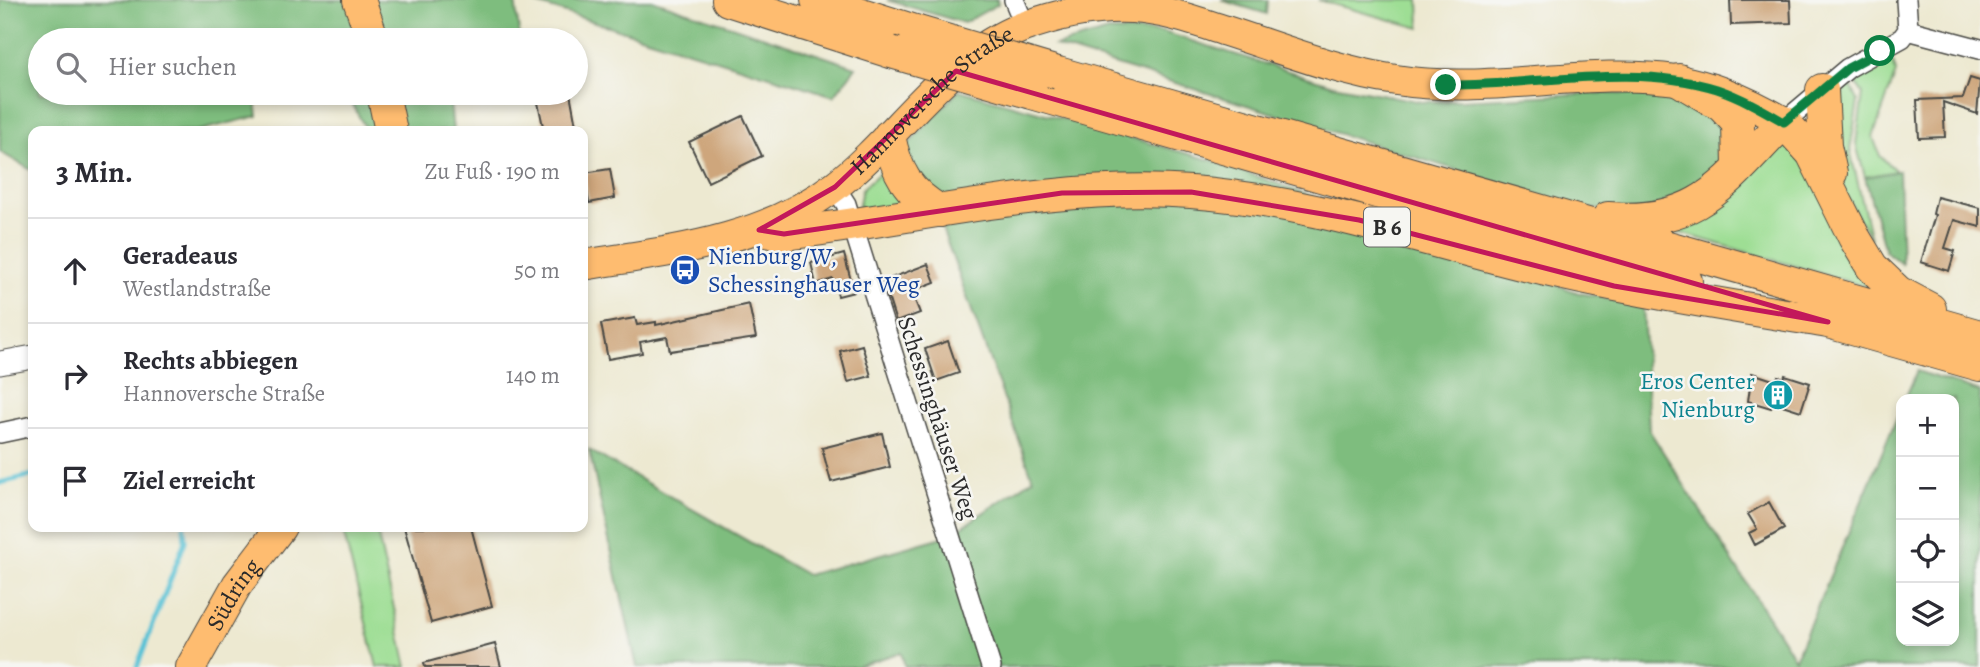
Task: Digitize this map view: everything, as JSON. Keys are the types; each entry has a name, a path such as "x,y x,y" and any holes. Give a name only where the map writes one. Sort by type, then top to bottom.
{"highway":[{"path":"359,0 369,28"},
{"name":"B 6","path":"728,0 891,52 1980,365"},
{"name":"B 6","path":"817,0 1058,73 1980,336"},
{"path":"1679,80 1722,106 1738,123 1739,167"},
{"path":"1822,90 1825,146 1836,199"},
{"path":"386,105 390,126"},
{"path":"1548,214 1649,220 1693,207 1717,191 1784,122 1812,153 1872,267 1898,292 1980,330"},
{"path":"889,135 895,166 908,184 928,204 940,211"},
{"name":"B 6","path":"759,230 784,234 851,226 1062,193 1191,192 1359,220 1614,286 1828,322"}],"main road":[{"name":"Hannoversche Straße","path":"588,264 658,253 759,230 799,211 835,187 965,62 995,40 1020,13 1132,8 1177,15 1351,72 1398,80 1499,86 1618,77 1679,80 1718,89 1784,122"},
{"name":"Südring","path":"191,667 237,585 277,532"}],"street":[{"path":"1784,122 1848,68 1896,44 1908,30 1906,0"},
{"path":"1908,30 1980,49"},
{"name":"Schessinghäuser Weg","path":"835,187 846,204 991,667"},
{"path":"0,363 28,358"},
{"path":"0,433 28,426"}],"highlighted area":[{"path":"956,71 1828,322 1614,286 1359,220 1191,192 1062,193 784,234 759,230 835,187"}],"green space":[{"path":"0,0 515,0 518,28 28,28 28,105 257,105 258,116 217,126 28,126 28,168 0,152"},
{"path":"524,0 652,0 856,67 834,96"},
{"path":"887,0 997,0 998,4 964,23"},
{"path":"1221,0 1268,0 1267,14"},
{"path":"1318,0 1419,0 1420,28"},
{"path":"1109,31 1163,32 1333,85 1422,102 1599,93 1680,96 1719,111 1733,137 1725,170 1644,213 1580,208 1055,46"},
{"path":"1884,60 1893,62 1896,72 1873,137 1880,156 1896,171 1865,177 1856,144 1863,94 1854,79"},
{"path":"1850,83 1858,101 1850,150 1871,239 1843,191 1833,105"},
{"path":"959,90 1214,161 1579,293 1643,305 1649,430 1795,659 1896,420 1896,646 1959,646 1959,394 1907,394 1917,371 1980,392 1980,667 905,667 901,652 855,667 637,667 589,450 807,575 950,535 1033,479 939,220 905,148"},
{"path":"353,105 450,105 452,126 364,126"},
{"path":"1788,137 1881,291 1667,229"},
{"path":"888,165 919,205 858,209 862,189"},
{"path":"1899,171 1902,264 1885,251 1865,177"},
{"path":"343,532 377,532 407,667 377,667"}],"building":[{"path":"1730,0 1790,0 1791,23 1731,25"},
{"path":"1970,78 1980,81 1977,114 1943,102 1945,137 1919,138 1917,100 1963,98"},
{"path":"539,105 572,105 576,126 543,126"},
{"path":"743,116 762,156 708,182 689,142"},
{"path":"610,169 615,198 589,203 588,172"},
{"path":"1937,197 1980,208 1980,227 1954,220 1945,248 1955,251 1949,271 1921,262 1935,215"},
{"path":"844,254 854,292 838,296 833,279 816,284 811,263"},
{"path":"928,264 935,282 911,291 920,313 896,322 883,281"},
{"path":"749,304 756,338 670,351 667,337 640,342 642,353 608,359 601,324 635,318 637,325 656,322 656,325"},
{"path":"948,341 959,373 936,381 925,349"},
{"path":"862,345 871,376 848,382 840,351"},
{"name":"Eros Center Nienburg","path":"1752,373 1776,381 1778,376 1784,378 1785,375 1810,383 1801,411 1773,402 1771,408 1748,401"},
{"path":"882,433 890,467 831,482 822,448"},
{"path":"1769,502 1784,529 1755,545 1749,533 1757,529 1748,514"},
{"path":"405,532 472,532 492,606 431,623"},
{"path":"495,644 501,667 425,667 424,663"}],"waterway":[{"path":"0,483 28,476"},
{"path":"137,667 185,541 184,532"}],"place":[{"name":"Nienburg/W, Schessinghauser Weg","path":"685,270"},
{"name":"Eros Center Nienburg","path":"1778,395"}],"route":[{"path":"1446,85 1499,86 1653,77 1718,89 1784,122 1848,68 1880,51"}]}
